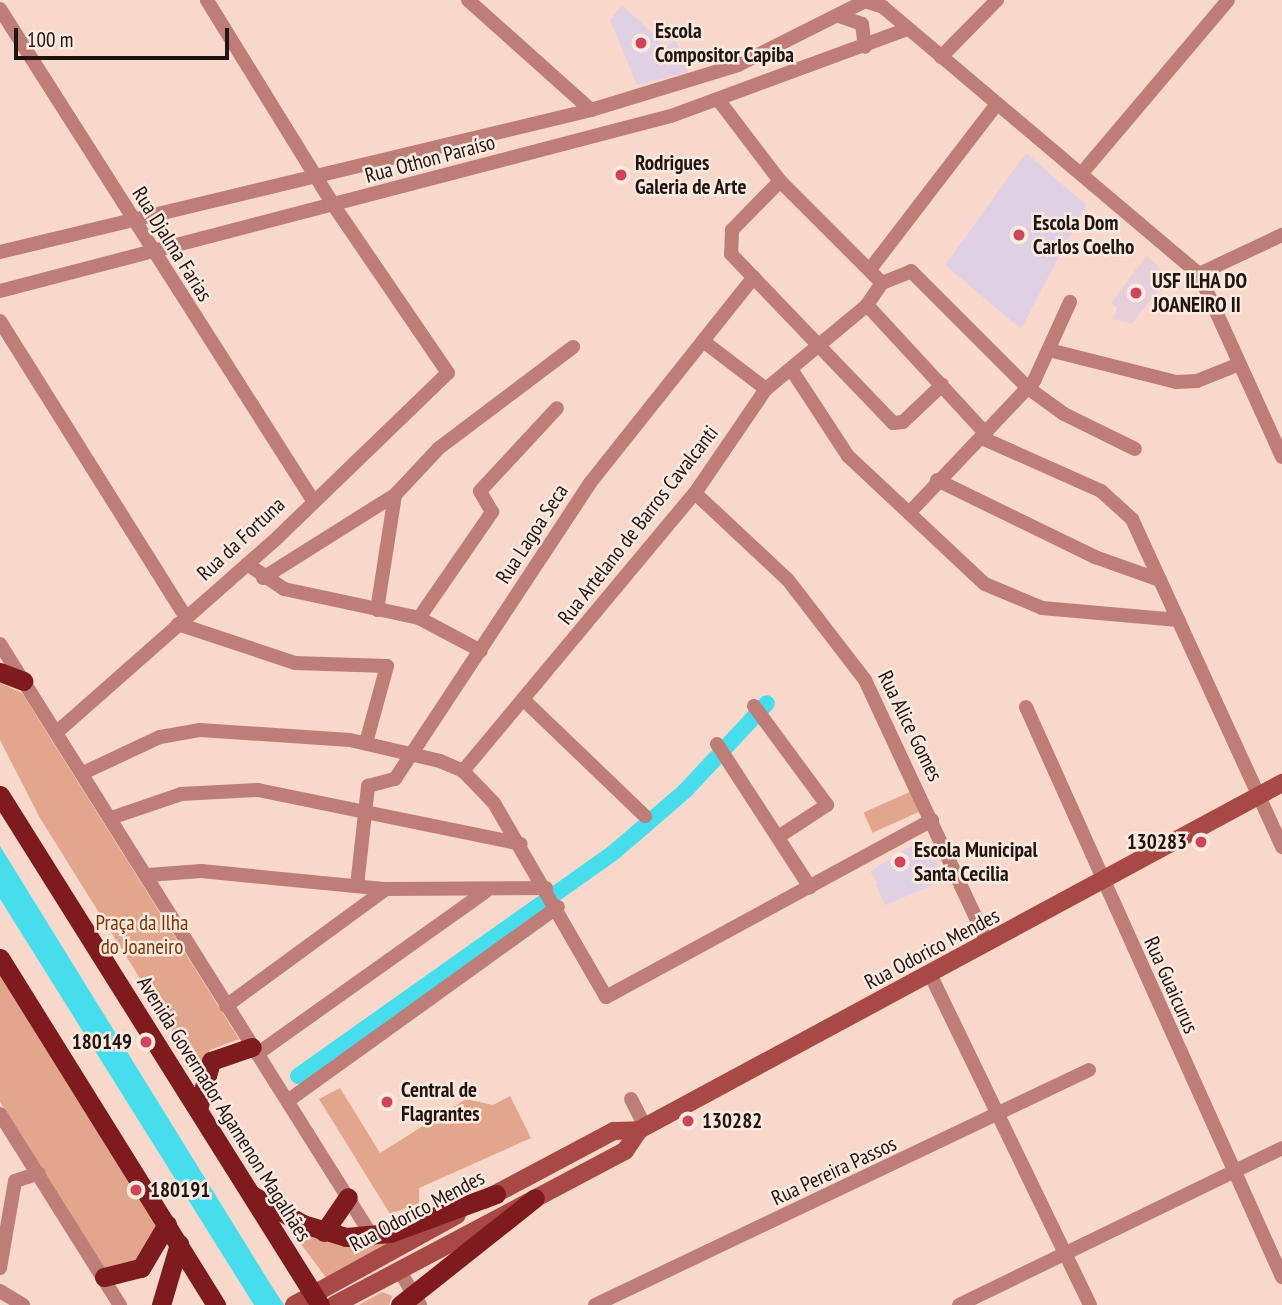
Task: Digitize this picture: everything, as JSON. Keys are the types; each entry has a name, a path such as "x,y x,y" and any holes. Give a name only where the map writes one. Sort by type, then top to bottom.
{"highway":[{"path":"0,672 23,681"},
{"name":"Avenida Governador Agamenon Magalhães","path":"0,795 250,1194 306,1302"},
{"path":"0,958 216,1305"},
{"path":"198,1110 211,1061 254,1051"},
{"path":"250,1194 324,1232 372,1236 496,1194"},
{"path":"324,1232 348,1196"},
{"path":"411,1301 534,1198"},
{"path":"104,1278 141,1268 167,1224"},
{"path":"161,1305 179,1244"}],"main road":[{"name":"Rua Odorico Mendes","path":"306,1302 496,1194 614,1131 642,1129 931,976 1282,783"},
{"name":"Rua Odorico Mendes","path":"334,1305 625,1151 642,1129"}],"street":[{"path":"207,0 334,206"},
{"path":"468,0 591,110"},
{"path":"941,57 998,0"},
{"path":"1082,173 1228,0"},
{"path":"865,1 883,6 1199,274 1282,457"},
{"name":"Rua Othon Paraíso","path":"0,252 591,110 738,65 865,1"},
{"name":"Rua Djalma Farias","path":"0,9 151,252 312,499"},
{"path":"839,16 862,24 865,47"},
{"name":"Rua Othon Paraíso","path":"0,291 334,206 720,102 908,29"},
{"path":"720,102 780,181 871,268 882,284 911,271 1028,388 1064,414 1135,449"},
{"path":"871,268 997,104"},
{"path":"780,181 727,244 754,277 898,424 942,385"},
{"name":"Rua da Fortuna","path":"57,732 247,564 312,499 448,373 334,206"},
{"path":"1199,274 1282,234"},
{"name":"Rua Lagoa Seca","path":"365,813 368,786 395,779 590,483 754,277"},
{"name":"Rua Artelano de Barros Cavalcanti","path":"463,771 526,702 695,493 766,389 822,346 867,305 882,284"},
{"path":"911,511 937,480 984,436 1028,388 1053,351 1070,302"},
{"path":"867,305 942,385 984,436 1124,507 1282,847"},
{"path":"0,321 182,621 295,663 387,666 366,743"},
{"path":"703,341 766,389"},
{"path":"263,578 395,495 439,448 573,347"},
{"path":"1053,351 1175,382 1197,381 1238,364"},
{"path":"791,369 849,456 911,511 985,584 1008,598 1042,608 1178,620"},
{"path":"419,618 492,512 491,502 480,494 486,482 557,408"},
{"path":"937,480 1095,557 1160,580"},
{"name":"Rua Alice Gomes","path":"695,493 788,580 865,680 988,944"},
{"path":"377,610 395,495"},
{"path":"247,564 263,578 315,600 419,618 481,651"},
{"path":"0,644 372,1236"},
{"path":"526,702 645,816"},
{"path":"755,706 827,805 781,835"},
{"name":"Rua Guaicurus","path":"1026,707 1102,883 1282,1277"},
{"path":"83,773 149,741 200,730 366,743 410,753 463,771 494,803 520,844 606,998 932,820"},
{"path":"717,744 781,835 810,887"},
{"path":"111,818 181,794 222,790 289,794 365,813 520,844"},
{"path":"357,886 365,813"},
{"path":"148,876 201,871 386,889 485,892 552,898"},
{"path":"226,1006 386,889"},
{"path":"254,1051 485,892"},
{"path":"289,1100 552,898"},
{"path":"931,976 1090,1305"},
{"name":"Rua Pereira Passos","path":"595,1305 1000,1117 1089,1070"},
{"path":"631,1099 642,1129"},
{"path":"0,1114 120,1305"},
{"path":"959,1305 1282,1147"},
{"path":"0,1268 15,1181 39,1173"},
{"path":"399,1270 411,1301"},
{"path":"0,1291 23,1305"}],"shaded area":[{"name":"Escola Compositor Capiba","path":"622,5 666,46 676,40 688,72 637,85 610,20"},
{"name":"Escola Dom Carlos Coelho","path":"1026,153 1086,205 1021,329 945,265"},
{"name":"USF ILHA DO JOANEIRO II","path":"1147,255 1168,277 1132,324 1113,319 1117,308 1111,303"},
{"name":"Escola Municipal Santa Cecilia","path":"922,839 934,858 882,890 870,871"},
{"path":"935,859 944,880 885,905 876,884"}],"green space":[{"name":"Praça da Ilha do Joaneiro","path":"0,683 22,693 239,1039 210,1050 197,1070 40,818 0,740"},
{"path":"912,791 921,811 873,833 864,813"},
{"path":"0,966 164,1225 140,1264 105,1269 0,1102"},
{"path":"340,1088 380,1153 466,1099 493,1105 510,1096 531,1138 419,1188 419,1203 390,1214 319,1099"},
{"path":"292,1232 315,1237 396,1240 327,1279"},
{"path":"382,1292 392,1296 389,1305 359,1305"}],"water":[{"path":"0,846 284,1305 254,1305 0,899"}],"waterway":[{"path":"298,1076 613,853 685,791 767,703"}],"place":[{"name":"Escola Compositor Capiba","path":"641,43"},
{"name":"Rodrigues Galeria de Arte","path":"621,175"},
{"name":"Escola Dom Carlos Coelho","path":"1019,235"},
{"name":"USF ILHA DO JOANEIRO II","path":"1136,293"},
{"name":"130283","path":"1201,842"},
{"name":"Escola Municipal Santa Cecilia","path":"900,862"},
{"name":"180149","path":"146,1042"},
{"name":"Central de Flagrantes","path":"387,1102"},
{"name":"130282","path":"688,1121"},
{"name":"180191","path":"136,1190"}]}
